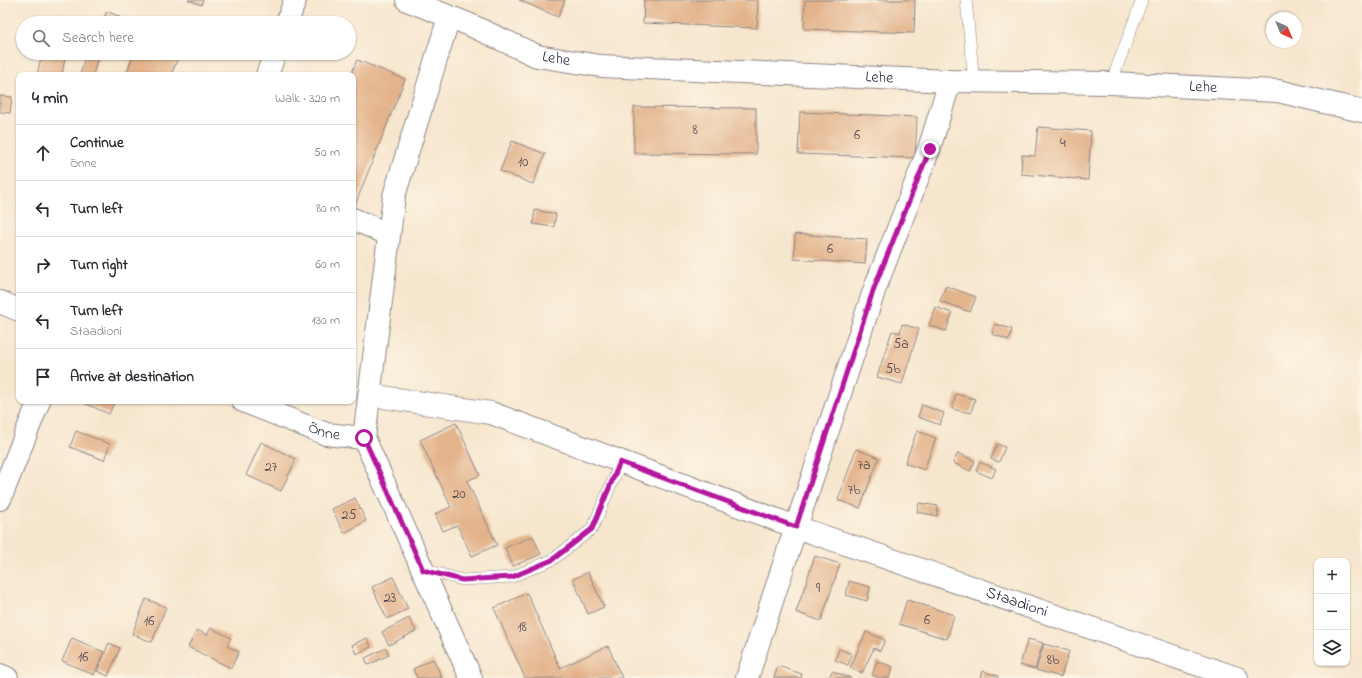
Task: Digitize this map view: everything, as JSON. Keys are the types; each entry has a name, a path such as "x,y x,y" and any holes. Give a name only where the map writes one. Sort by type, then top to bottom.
{"street":[{"path":"289,16 295,0"},
{"name":"Lehe","path":"407,0 449,18 468,24 537,56 600,66 974,82 1111,83 1278,91 1362,111"},
{"path":"364,438 388,234 394,196 449,18"},
{"path":"268,72 272,60"},
{"path":"747,678 874,288 930,149 950,81"},
{"path":"356,220 388,234"},
{"path":"0,302 16,309"},
{"name":"Staadioni","path":"369,395 491,413 796,527 1237,678"},
{"path":"0,499 38,404"},
{"name":"Õnne","path":"251,404 326,434 364,438 471,678"},
{"path":"0,675 8,678"}],"lane":[{"path":"966,0 974,82"},
{"path":"1111,83 1142,0"},
{"path":"423,570 462,580 512,577 552,560 592,529 620,462"}],"building":[{"path":"188,0 203,0 201,5"},
{"path":"519,0 565,0 558,17"},
{"path":"644,0 758,0 757,28 643,23"},
{"path":"805,0 915,0 914,33 804,29"},
{"path":"107,11 118,16 105,16"},
{"path":"40,60 65,60 63,72 38,72"},
{"path":"84,60 97,60 94,72 81,72"},
{"path":"131,60 177,60 172,72 127,72"},
{"path":"357,60 405,79 356,202 356,72 352,72"},
{"path":"0,96 12,97 10,113 0,112"},
{"path":"634,107 756,108 756,154 634,153"},
{"path":"800,112 917,117 915,158 798,154"},
{"path":"1038,127 1091,131 1088,180 1021,174 1022,155 1035,156"},
{"path":"512,141 545,154 533,184 500,171"},
{"path":"535,210 556,214 554,227 533,224"},
{"path":"795,234 867,239 865,264 794,259"},
{"path":"946,286 976,297 970,312 940,301"},
{"path":"936,307 952,313 946,331 929,325"},
{"path":"902,324 919,329 902,384 877,377 892,331 900,333"},
{"path":"995,324 1012,329 1009,340 992,334"},
{"path":"956,394 975,399 971,413 952,409"},
{"path":"87,404 114,404 109,414"},
{"path":"922,405 944,413 940,425 918,417"},
{"path":"456,423 480,475 467,481 497,545 472,556 457,525 443,531 435,514 451,507 420,440"},
{"path":"76,431 110,444 104,460 70,447"},
{"path":"917,431 936,438 924,470 905,463"},
{"path":"261,442 296,459 281,491 246,475"},
{"path":"997,444 1005,447 999,462 991,459"},
{"path":"856,449 879,458 860,508 838,500"},
{"path":"958,453 975,461 970,471 953,463"},
{"path":"980,462 996,469 992,478 976,471"},
{"path":"355,498 366,521 344,533 332,509"},
{"path":"919,503 938,506 937,516 917,512"},
{"path":"533,536 541,554 513,566 505,548"},
{"path":"815,556 840,564 821,621 796,612"},
{"path":"588,572 604,607 588,614 573,579"},
{"path":"393,577 408,609 387,619 372,587"},
{"path":"849,581 870,587 867,601 846,595"},
{"path":"527,593 560,668 608,646 622,678 525,678 494,608"},
{"path":"146,599 166,607 152,642 132,634"},
{"path":"907,600 954,615 947,639 899,624"},
{"path":"409,618 416,631 389,645 382,632"},
{"path":"211,628 231,638 227,646 239,652 231,668 188,647 197,630 207,635"},
{"path":"866,632 885,640 880,651 874,648 862,673 850,668"},
{"path":"72,638 104,652 94,675 62,661"},
{"path":"367,638 371,647 356,654 352,645"},
{"path":"1028,639 1043,643 1035,669 1020,665"},
{"path":"109,643 120,648 108,676 97,671"},
{"path":"1044,644 1069,651 1061,677 1036,670"},
{"path":"386,648 389,655 368,665 365,658"},
{"path":"839,649 852,654 848,665 835,660"},
{"path":"433,659 442,678 417,678 413,669"},
{"path":"877,661 893,667 889,678 880,678 872,675"},
{"path":"778,666 802,674 801,678 774,678"},
{"path":"832,671 851,678 829,678"},
{"path":"983,671 998,676 998,678 981,678"}],"route":[{"path":"364,438 423,570 462,580 512,577 552,560 592,529 620,462 796,527 874,288 930,149"}]}
